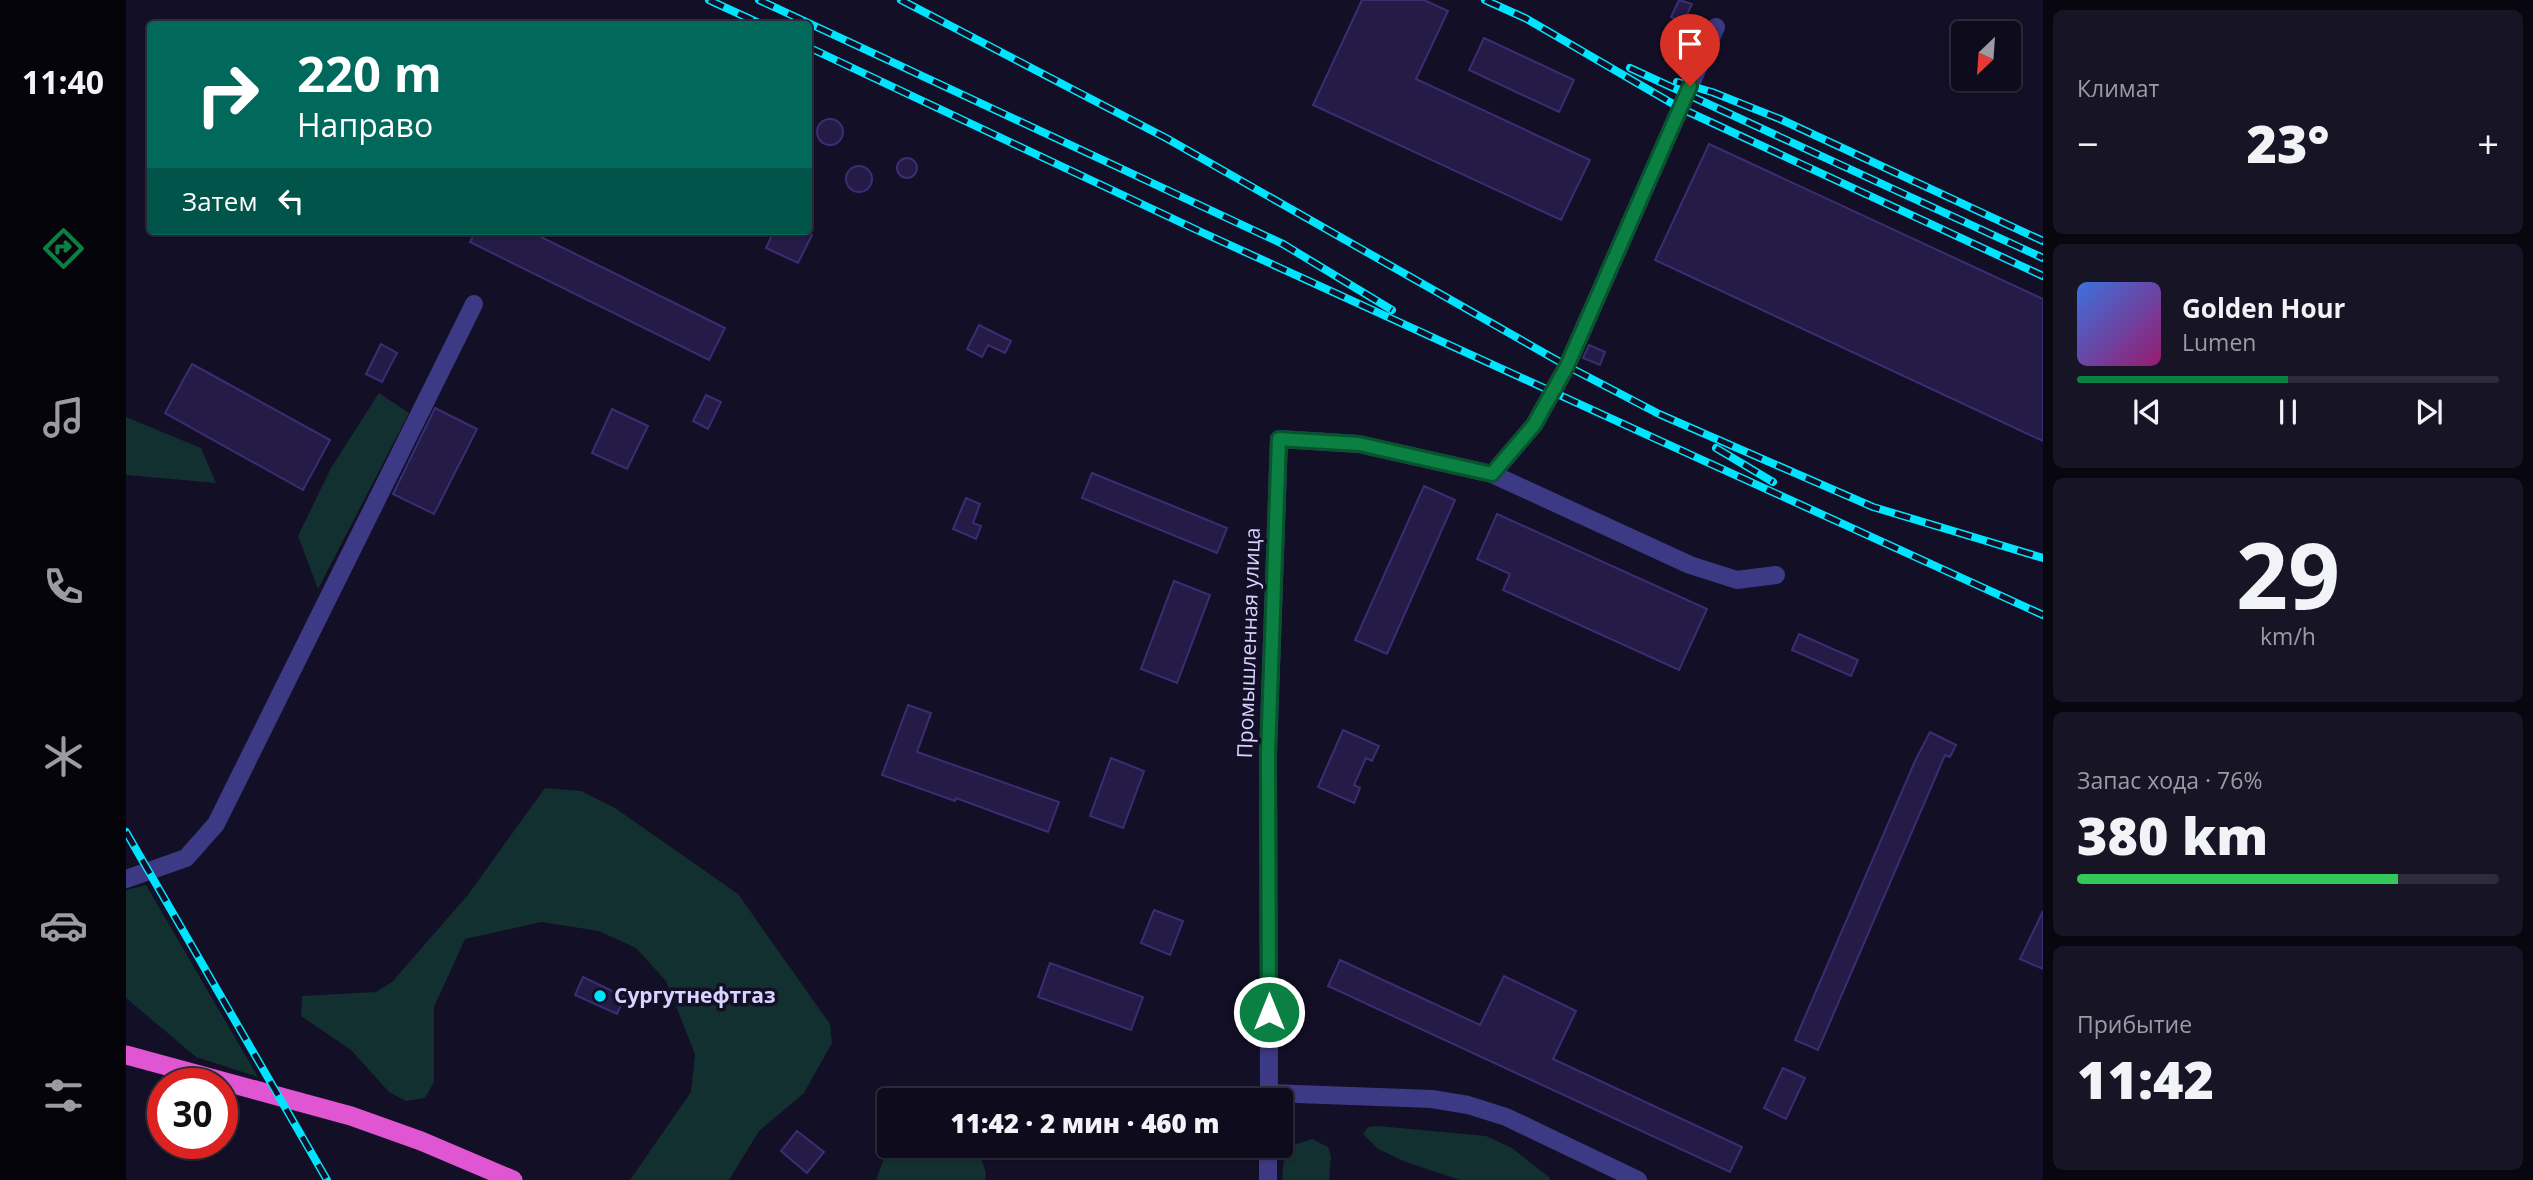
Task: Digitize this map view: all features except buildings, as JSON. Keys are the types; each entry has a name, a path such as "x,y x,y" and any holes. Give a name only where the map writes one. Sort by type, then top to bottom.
{"highway":[{"path":"126,1055 351,1116 421,1141 513,1180"}],"street":[{"path":"1716,27 1567,366 1534,425 1492,474 1690,565 1737,580 1776,575"},
{"path":"126,879 186,858 216,824 474,304"},
{"name":"Промышленная улица","path":"1269,1088 1268,754 1279,439 1359,444 1492,474"},
{"path":"1293,1097 1432,1099 1468,1105 1506,1117 1638,1180"},
{"path":"1268,1158 1268,1180"}],"green space":[{"path":"379,393 409,413 318,589 298,536 331,468"},
{"path":"126,417 201,448 216,483 126,475"},
{"path":"545,788 581,791 615,808 738,894 830,1024 832,1043 804,1093 759,1131 729,1180 630,1180 691,1092 695,1054 666,981 636,948 599,931 541,922 465,939 434,1007 434,1082 425,1098 406,1101 389,1092 351,1050 301,1016 302,996 376,992 392,982 467,896"},
{"path":"146,885 258,1077 238,1071 238,1068 196,1057 126,998 126,890"},
{"path":"1368,1127 1486,1136 1512,1148 1550,1180 1460,1180 1406,1162 1378,1149 1363,1134"},
{"path":"1312,1139 1328,1147 1331,1156 1329,1180 1282,1180 1284,1158 1293,1158 1293,1145"},
{"path":"884,1158 981,1158 986,1173 985,1180 876,1180"}],"railway":[{"path":"709,0 754,21"},
{"path":"759,0 804,21"},
{"path":"901,0 1166,138 1567,366 1659,414 1873,507 2043,558"},
{"path":"1485,0 1525,18 1680,108 2043,276"},
{"path":"812,25 1283,244 1392,310"},
{"path":"812,49 1199,231 2043,615"},
{"path":"1630,68 2043,258"},
{"path":"1677,82 1712,92 1780,119 2043,241"},
{"path":"1716,448 1773,482"},
{"path":"126,832 327,1180"}],"place":[{"name":"Сургутнефтгаз","path":"600,996"}],"route":[{"path":"1269,1012 1268,754 1279,439 1359,444 1492,474 1534,425 1567,366 1690,86"}]}
